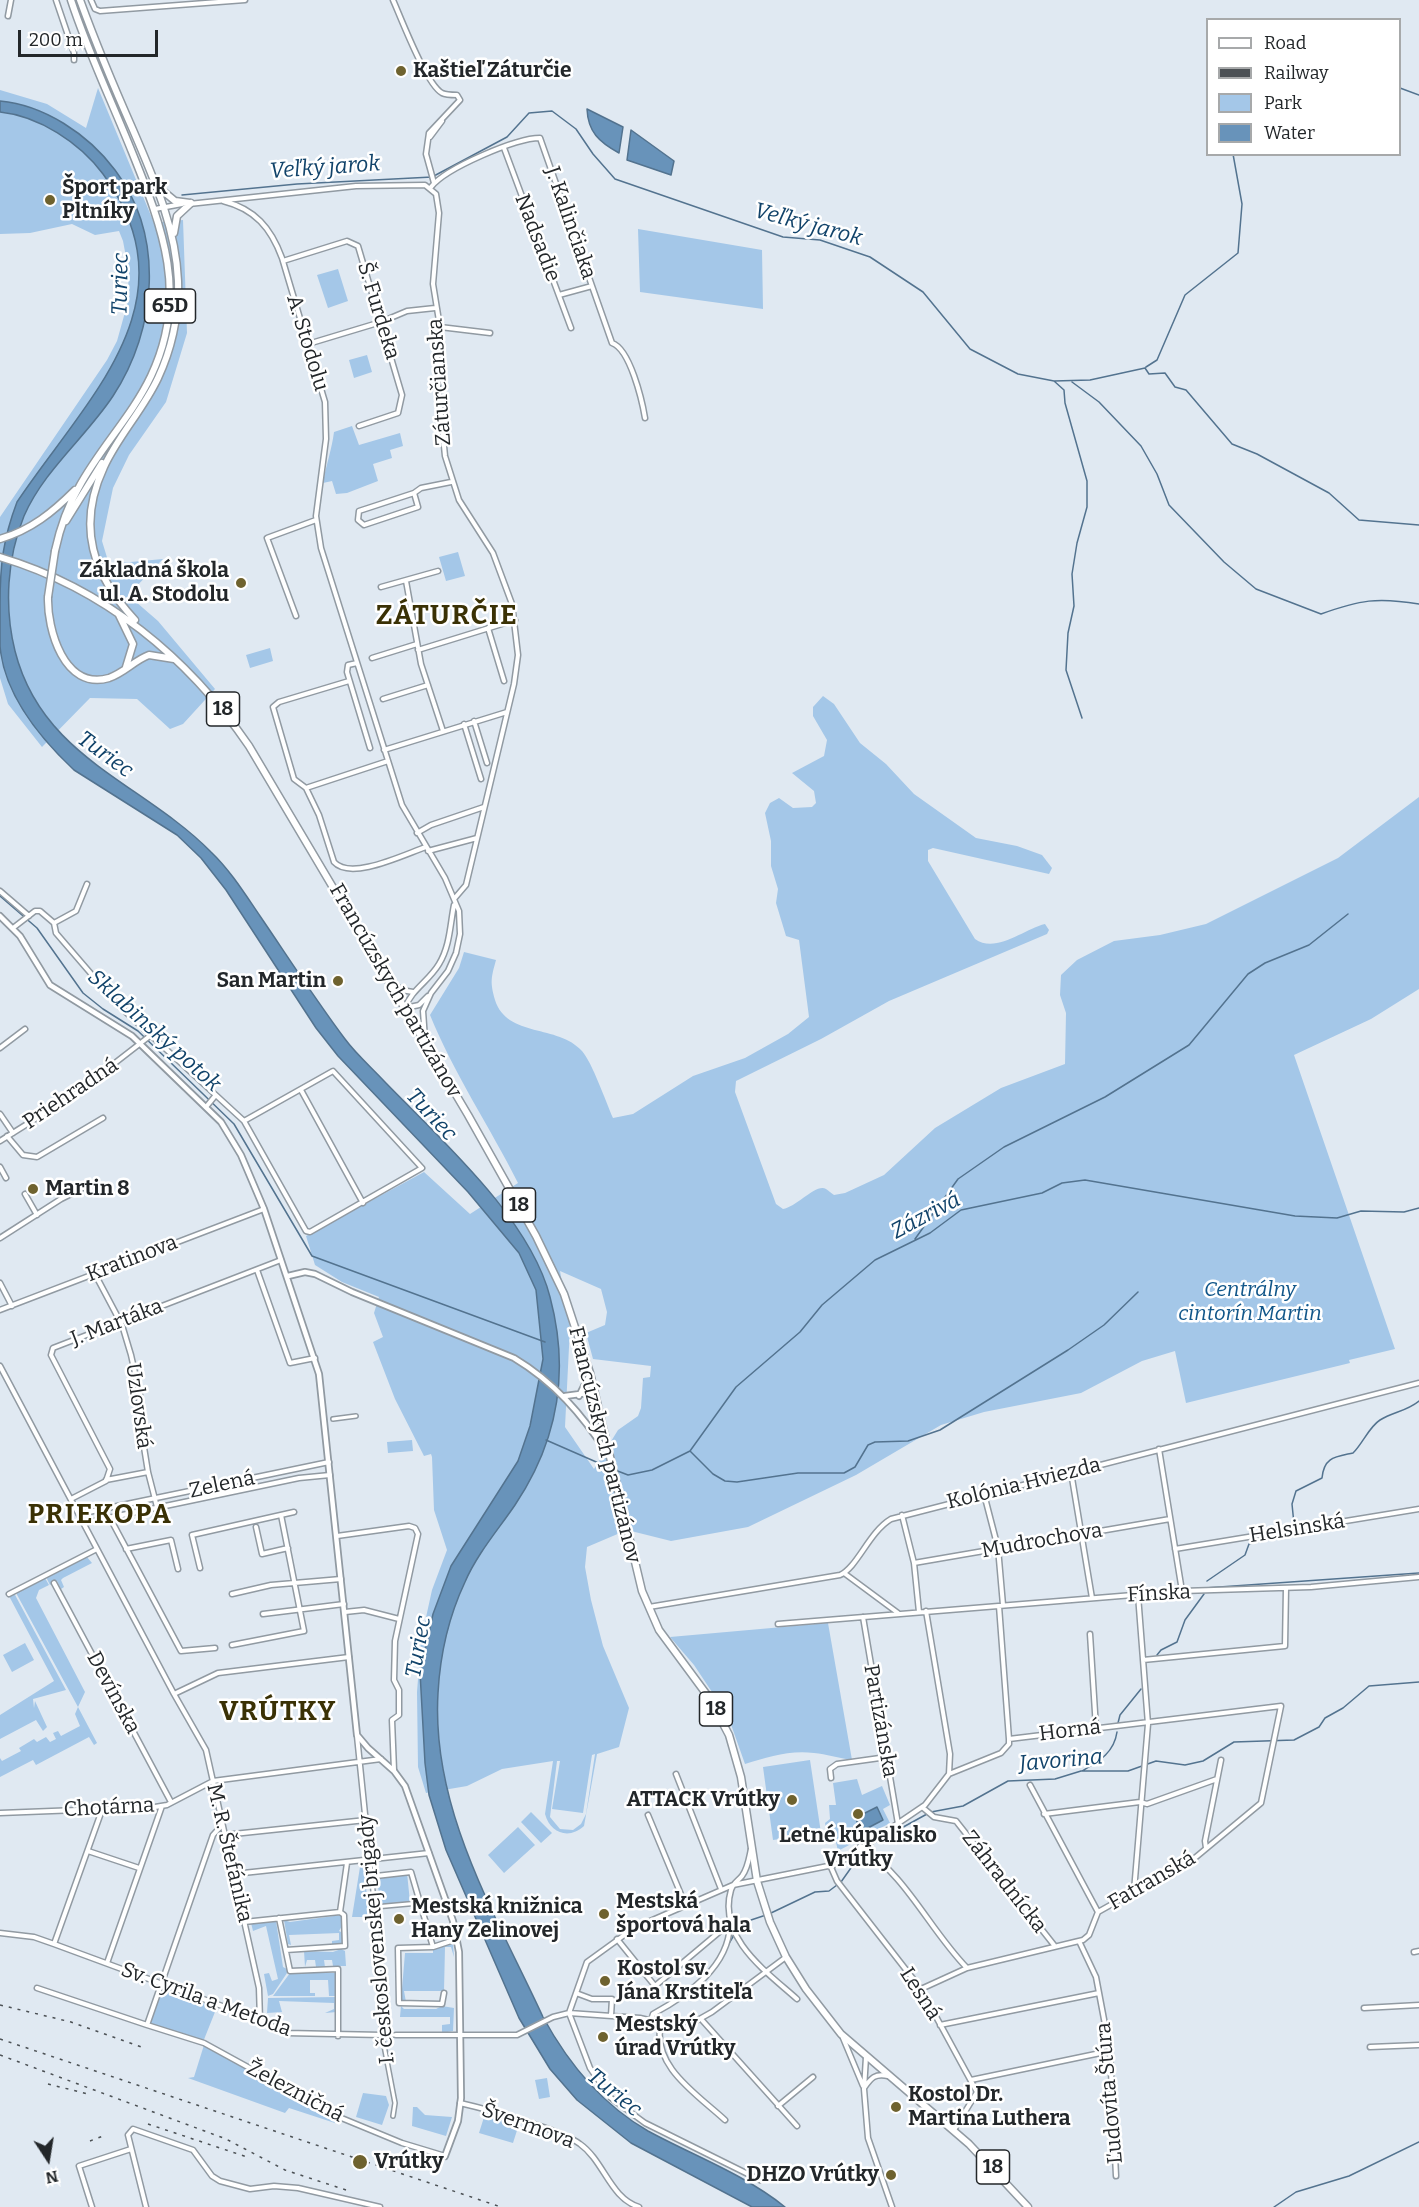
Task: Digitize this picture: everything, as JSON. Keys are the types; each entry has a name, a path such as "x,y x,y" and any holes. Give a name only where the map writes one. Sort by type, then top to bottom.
{"main road":[{"name":"65D","path":"71,0 154,210 165,245 170,283 169,312 162,346 138,399 80,485"},
{"name":"65D","path":"80,0 156,184 174,243 178,301 169,348 148,397 118,443"},
{"path":"156,184 168,198 191,203"},
{"path":"174,243 175,221 180,212 191,203"},
{"path":"61,529 85,488 118,443"},
{"path":"118,443 104,466 98,486 92,519 92,549 107,587 145,632"},
{"path":"0,539 31,526 56,508 80,485"},
{"path":"80,485 61,529 55,550 48,597 48,620 54,642 72,667 86,676 97,679 112,677 149,655 177,660"},
{"name":"18","path":"0,557 69,583 117,612 145,632 177,660"},
{"path":"117,612 128,629 133,644 126,668"},
{"name":"Francúzskych partizánov","path":"177,660 219,704 249,746 386,973 554,1272 576,1325 590,1372 637,1574 648,1607 665,1640 710,1699 729,1735 741,1777 757,1881 770,1922 786,1957 806,1989 842,2034 888,2076 954,2130 1002,2176 1028,2207"}],"street":[{"path":"8,16 11,0"},
{"path":"56,0 74,52 74,60"},
{"path":"91,0 95,9 100,12 244,0"},
{"name":"Záturčianska","path":"393,0 415,54 437,88 443,93 459,97 459,102 432,129 426,154 439,206 433,264 435,308 440,327 437,374 445,456 451,482 467,514 493,553 515,620 518,655 507,712 466,885 454,902"},
{"name":"J. Kalinčiaka","path":"432,181 469,162 504,148 537,137 542,141 612,343 622,350 630,365 645,418"},
{"name":"Nadsadie","path":"504,148 571,328"},
{"path":"154,210 219,200 432,181"},
{"name":"A. Stodolu","path":"219,200 245,208 256,216 272,236 283,261 323,392 326,422 316,520 323,557 402,805 445,878 454,902"},
{"name":"Š. Furdeka","path":"283,261 347,241 358,246 402,388 398,413 359,426"},
{"path":"559,295 592,286"},
{"path":"309,344 381,322 407,311 435,308"},
{"path":"440,327 490,333"},
{"path":"414,493 418,507 364,525 358,520 359,511 414,493 421,488 451,482"},
{"path":"296,616 267,538 316,520"},
{"path":"381,587 438,571"},
{"path":"406,581 418,650 443,731"},
{"path":"418,650 515,620"},
{"path":"488,628 504,681"},
{"path":"372,658 417,644"},
{"path":"357,663 347,668 370,748"},
{"path":"349,681 279,702 273,707 294,779 306,788 319,815 334,862 339,867 354,871 427,849 477,838"},
{"path":"383,699 428,685"},
{"path":"384,750 507,712"},
{"path":"474,721 487,763"},
{"path":"464,724 481,779"},
{"path":"306,788 388,761"},
{"path":"417,833 431,825 485,807"},
{"path":"54,923 76,911 87,884"},
{"path":"0,891 29,916"},
{"path":"405,1008 412,992 428,980 443,957 449,939 454,902"},
{"path":"405,1008 419,1005 448,971 458,945 460,924 454,902"},
{"path":"14,928 40,910 54,923 56,933 98,981 151,1035 244,1121 306,1231 310,1232 422,1168 333,1071 244,1121"},
{"name":"I. československej brigády","path":"0,916 14,928 40,971 55,990 111,1021 143,1043 207,1105 227,1130 238,1147 264,1209 315,1358 322,1392 371,1862 382,2035 395,2103 393,2116"},
{"path":"386,973 401,990 412,992"},
{"path":"425,1043 423,1011 431,993"},
{"path":"0,1048 25,1029"},
{"name":"Priehradná","path":"0,1141 75,1094 151,1035"},
{"path":"301,1090 363,1203"},
{"path":"207,1105 215,1096"},
{"path":"0,1114 13,1133"},
{"path":"7,1136 23,1155 37,1157 103,1118"},
{"path":"0,1167 6,1178"},
{"path":"0,1238 87,1186"},
{"path":"25,1194 37,1215"},
{"name":"Kratinova","path":"0,1310 264,1209"},
{"name":"J. Martáka","path":"106,1481 110,1474 109,1465 50,1351 282,1260"},
{"path":"256,1270 290,1363 315,1358"},
{"path":"288,1276 305,1272 315,1274 352,1292 494,1348 537,1372 563,1394 608,1453"},
{"name":"Uzlovská","path":"95,1274 120,1322 135,1373 148,1472 157,1508"},
{"path":"0,1283 12,1306"},
{"name":"M. R. Štefánika","path":"0,1366 174,1694 204,1743 259,1988 260,2020"},
{"path":"579,1396 590,1372"},
{"name":"Kolónia Hviezda","path":"844,1573 879,1526 902,1515 1418,1384"},
{"path":"563,1394 579,1396 595,1392"},
{"path":"333,1419 356,1416"},
{"path":"1159,1449 1182,1591"},
{"name":"Zelená","path":"79,1514 329,1462"},
{"path":"71,1499 106,1481 148,1472"},
{"path":"1071,1472 1092,1598"},
{"name":"Zelená","path":"84,1523 298,1478 330,1475"},
{"path":"984,1494 998,1548 1009,1739"},
{"name":"Helsinská","path":"1175,1549 1419,1509"},
{"path":"200,1568 192,1535 294,1512"},
{"path":"232,1645 304,1631 281,1515"},
{"path":"902,1515 914,1563 919,1612"},
{"path":"110,1518 182,1651 215,1648"},
{"name":"Mudrochova","path":"914,1563 1170,1520"},
{"path":"337,1536 409,1526 415,1528 418,1534 395,1641 394,1680 399,1690 399,1715 392,1720 394,1771"},
{"path":"256,1527 262,1554 288,1548"},
{"path":"126,1549 171,1540 178,1569"},
{"path":"9,1594 97,1549"},
{"path":"648,1607 844,1573 898,1613"},
{"name":"Fínska","path":"778,1624 1182,1591 1286,1588 1419,1576"},
{"path":"231,1594 271,1585 341,1579"},
{"name":"Devínska","path":"54,1583 171,1802"},
{"path":"1143,1660 1285,1646 1286,1588"},
{"path":"1134,1891 1148,1724 1138,1595"},
{"path":"263,1614 344,1604"},
{"path":"345,1612 364,1610 399,1619"},
{"path":"926,1611 950,1754 949,1774"},
{"name":"Partizánska","path":"863,1617 898,1824"},
{"path":"1090,1634 1096,1728"},
{"path":"174,1694 218,1673 349,1657"},
{"name":"Horná","path":"569,2013 586,1962 617,1939 645,1922 721,1889 830,1865 843,1860 921,1807 949,1774 1001,1754 1009,1744 1009,1739 1148,1724 1276,1705 1281,1706 1282,1710"},
{"name":"Fatranská","path":"1079,1941 1089,1935 1098,1912 1206,1849 1261,1803 1282,1710"},
{"path":"357,1735 394,1771 410,1796 458,1939 460,2103 458,2121 445,2156"},
{"path":"831,1778 830,1769 837,1764 886,1757"},
{"path":"360,1761 381,1759"},
{"path":"1206,1849 1205,1841 1221,1760"},
{"name":"Chotárna","path":"0,1814 162,1806 213,1781 360,1761"},
{"path":"676,1774 721,1889"},
{"path":"1044,1814 1140,1802 1148,1804 1216,1779"},
{"path":"1030,1785 1098,1912"},
{"path":"107,1963 162,1806"},
{"name":"Záhradnícka","path":"921,1807 931,1815 956,1821 1054,1945"},
{"path":"54,1944 102,1810"},
{"path":"648,1815 685,1904"},
{"path":"225,1835 366,1820"},
{"path":"147,2025 213,1835 222,1824"},
{"path":"651,2020 653,2014 691,1988 717,1964 730,1935 729,1901 733,1885 746,1870 751,1848"},
{"path":"863,1848 896,1877 967,1968"},
{"path":"88,1851 139,1868"},
{"path":"234,1874 371,1862 429,1853"},
{"path":"371,1862 376,1876 411,1872 433,1947"},
{"path":"340,1912 347,1863"},
{"name":"Lesná","path":"830,1865 839,1884 921,1989 970,2080"},
{"path":"375,1907 419,1902"},
{"path":"244,1922 340,1912"},
{"path":"286,1950 345,1946 344,1915 340,1912"},
{"path":"279,1918 290,1971 339,1969 338,2036"},
{"path":"617,1939 655,1986 730,1923"},
{"path":"730,1923 741,1943 797,2000"},
{"name":"Sv. Cyrila a Metoda","path":"0,1933 34,1937 162,1982 260,2020 286,2033 338,2036 509,2035 524,2032 547,2020 569,2013"},
{"path":"444,1993 444,2002 441,2004 400,2004 398,2001 398,1948 433,1947 458,1939"},
{"path":"921,1989 967,1968 1054,1945 1079,1941"},
{"name":"Ľudovíta Štúra","path":"1079,1941 1096,1977 1110,2051 1116,2176"},
{"path":"760,2180 645,2123 611,2098 590,2068 569,2013 651,2020 661,2023 701,2019 786,1957"},
{"name":"Železničná","path":"37,1988 204,2043 339,2117 402,2143 445,2156"},
{"path":"576,1993 592,2000 612,1999 611,2016"},
{"path":"940,2025 1100,1994"},
{"path":"1364,2008 1419,2006"},
{"path":"701,2019 796,2126"},
{"path":"661,2023 658,2036 671,2069 725,2120"},
{"path":"842,2034 864,2089"},
{"path":"1370,2047 1419,2045"},
{"path":"954,2130 977,2091 970,2080 1110,2051"},
{"path":"866,2057 864,2089 869,2144 892,2207"},
{"path":"864,2089 871,2078 879,2074 888,2076"},
{"path":"778,2106 813,2077"},
{"name":"Švermova","path":"460,2103 493,2111 581,2144 608,2176 621,2199 639,2207"},
{"path":"146,2207 128,2135 133,2129 193,2150 212,2176 220,2181 250,2189 274,2186 298,2188 380,2207"},
{"path":"92,2207 79,2166 131,2149"}],"green space":[{"path":"98,88 154,223 183,220 187,333 166,402 129,455 113,488 102,541 109,564 163,559 128,595 158,621 215,689 183,724 170,729 137,699 90,698 42,747 8,704 0,678 0,517 107,360 117,341 127,305 129,273 119,231 95,235 72,224 30,233 0,234 0,90 47,104 86,128"},
{"path":"638,229 762,250 763,309 640,292"},
{"path":"338,269 348,301 328,308 317,275"},
{"path":"367,355 372,372 354,378 349,360"},
{"path":"352,426 359,445 400,433 403,446 390,450 392,458 373,464 378,481 347,493 336,494 332,481 323,483 334,432"},
{"path":"458,552 465,576 446,581 439,557"},
{"path":"270,648 273,661 250,668 246,655"},
{"name":"Centrálny cintorín Martin","path":"823,696 834,704 860,743 886,764 914,794 976,838 1017,846 1042,855 1052,868 1049,874 933,848 928,850 928,861 975,939 992,944 1045,924 1049,930 1047,934 889,1001 821,1039 736,1081 735,1092 776,1204 783,1209 817,1189 826,1189 834,1195 845,1193 884,1175 935,1128 1001,1088 1065,1064 1066,1013 1060,995 1061,975 1077,960 1114,941 1160,935 1206,924 1338,858 1419,797 1419,989 1371,1019 1294,1055 1395,1349 1349,1360 1350,1363 1186,1403 1175,1351 1142,1361 1081,1393 984,1412 941,1425 856,1475 748,1527 671,1541 627,1530 587,1547 585,1567 603,1646 629,1708 619,1747 597,1754 584,1826 572,1833 566,1833 556,1830 547,1821 545,1814 553,1761 502,1769 467,1786 426,1793 418,1767 417,1692 421,1640 432,1590 447,1550 434,1510 432,1457 431,1454 424,1456 395,1399 373,1342 383,1337 374,1313 379,1297 342,1282 315,1265 306,1236 424,1172 470,1214 518,1183 450,1058 430,1015 459,968 464,952 496,960 492,980 493,994 501,1012 510,1020 521,1026 560,1037 582,1051 613,1118 633,1114 693,1076 745,1058 788,1034 809,1017 799,940 786,936 776,903 778,889 771,866 771,841 765,813 770,803 779,798 793,808 812,807 816,803 814,791 792,773 824,756 827,740 813,716 813,707","holes":["560,1271 601,1289 607,1312 605,1325 586,1333 593,1359 651,1366 650,1377 643,1378 641,1408 638,1416 618,1430 594,1469 565,1427 570,1327","595,1754 586,1814 581,1824 573,1830 560,1829 550,1817 557,1761 560,1761 552,1809 583,1813 592,1755"]},
{"path":"412,1440 413,1451 388,1453 387,1442"},
{"path":"87,1557 92,1563 63,1578 61,1580 64,1587 61,1589 57,1581 50,1585 46,1577"},
{"path":"45,1578 49,1585 39,1590 36,1598 85,1692 78,1707 15,1591"},
{"path":"14,1593 66,1690 33,1699 34,1708 35,1701 47,1727 43,1731 36,1720 0,1739 0,1715 54,1681 9,1596"},
{"path":"828,1623 852,1760 796,1752 745,1764 728,1716 694,1665 670,1637"},
{"path":"25,1643 34,1660 12,1672 3,1655"},
{"path":"78,1707 97,1743 94,1745 89,1737 36,1765 33,1760 0,1777 0,1758 2,1761 21,1751 19,1748 34,1739 37,1742 46,1737 50,1742 56,1739 53,1733 58,1731 61,1736 80,1726 75,1714"},
{"name":"ATTACK Vrútky","path":"810,1760 821,1833 773,1840 763,1767"},
{"name":"Letné kúpalisko Vrútky","path":"857,1779 862,1795 882,1786 890,1805 883,1809 890,1823 838,1851 835,1838 828,1840 825,1823 830,1819 829,1805 836,1805 833,1783"},
{"path":"531,1812 552,1833 541,1843 521,1822"},
{"path":"518,1827 535,1845 504,1873 488,1855"},
{"path":"360,1867 364,1867 369,1917 352,1917"},
{"path":"407,1873 410,1902 380,1905 377,1876"},
{"path":"341,1915 342,1926 339,1931 343,1933 343,1944 332,1944 332,1941 339,1940 339,1933 289,1935 291,1945 288,1944 284,1920 290,1922"},
{"path":"276,1921 283,1967 289,1970 273,1994 268,1996 264,1974 269,1973 272,1981 278,1979 266,1926 253,1931 251,1923"},
{"path":"453,1944 454,1957 451,1947 445,1947 444,1991 404,1991 406,2002 401,2001 405,1953 433,1953 433,1949"},
{"path":"341,1949 345,1951 346,1966 333,1966 332,1960 324,1960 325,1967 316,1967 315,1960 307,1960 305,1967 304,1951 333,1952"},
{"path":"290,1973 335,1973 335,1996 329,1996 328,1980 310,1980 310,1993 315,1993 315,1996 273,1996"},
{"path":"162,1984 217,2007 203,2042 150,2023"},
{"path":"337,1997 337,2012 325,2013 334,2009 334,2003 279,2001 282,2012 267,2013 268,1998"},
{"path":"401,2006 404,2009 436,2009 442,2006 454,2008 453,2031 442,2033 442,2025 450,2024 450,2017 400,2017"},
{"path":"204,2045 338,2117 335,2123 289,2108 285,2113 188,2078 194,2077"},
{"path":"547,2078 550,2097 539,2099 535,2080"},
{"path":"363,2093 386,2096 389,2105 382,2125 356,2117"},
{"path":"413,2107 417,2107 425,2115 452,2117 446,2136 412,2126"},
{"path":"485,2114 519,2124 513,2143 479,2133"}],"water":[{"path":"0,101 33,108 49,115 78,133 104,157 131,196 142,224 148,253 149,283 146,312 139,342 128,370 102,411 32,499 18,532 9,583 9,617 15,651 28,687 47,718 71,743 97,765 184,828 225,866 349,1045 480,1181 524,1238 539,1267 550,1297 556,1325 559,1379 556,1405 550,1431 530,1481 475,1562 459,1595 450,1622 443,1651 438,1693 439,1736 445,1779 470,1861 487,1901 543,2017 575,2066 602,2096 632,2121 736,2175 785,2207 752,2207 631,2143 577,2100 550,2069 519,2018 446,1850 429,1795 420,1672 433,1614 451,1566 518,1461 530,1426 543,1359 536,1290 519,1253 468,1192 338,1056 316,1028 226,890 201,858 177,835 74,770 37,730 8,682 0,646 0,591 3,552 12,515 17,502 99,387 121,348 135,307 139,265 129,221 103,174 94,163 71,142 44,125 0,112"},
{"path":"587,109 623,127 619,153 596,136 590,124"},
{"path":"631,130 674,161 671,175 627,160"},
{"path":"877,1807 883,1820 862,1831 855,1818"}],"waterway":[{"path":"1401,88 1419,95"},
{"name":"Veľký jarok","path":"182,195 297,184 432,177 507,137 529,113 552,111 576,129 593,154 615,179 783,237 820,240 870,257 923,292 970,349 1018,374 1054,381 1090,380 1145,368 1149,374 1165,373 1175,387 1186,390 1232,444 1257,454 1329,493 1359,520 1419,525"},
{"path":"1146,367 1157,360 1185,295 1238,253 1242,204 1233,156"},
{"path":"1054,381 1064,390 1065,403 1087,481 1087,507 1077,543 1072,574 1074,606 1068,633 1066,670 1082,718"},
{"path":"1072,382 1099,402 1141,446 1157,474 1169,505 1224,562 1256,589 1321,614 1369,601 1419,604"},
{"name":"Sklabinský potok","path":"0,896 37,928 83,993 138,1031 234,1124 312,1256 545,1342"},
{"path":"915,1239 958,1179 1004,1147 1105,1097 1189,1045 1248,974 1265,963 1309,945 1348,914"},
{"name":"Zázrivá","path":"615,1470 628,1475 652,1470 690,1451 736,1387 800,1332 822,1305 875,1260 930,1233 961,1210 1042,1193 1062,1183 1085,1180 1295,1216 1337,1218 1361,1211 1404,1212 1419,1208"},
{"path":"690,1451 713,1474 725,1481 737,1482 798,1473 844,1473 855,1467 868,1445 875,1442 908,1441 940,1430 1104,1325 1138,1292"},
{"path":"1290,1529 1294,1524 1292,1504 1296,1491 1322,1478 1325,1466 1332,1459 1353,1453 1380,1420 1419,1401"},
{"name":"Zázrivá","path":"546,1440 610,1468"},
{"path":"1207,1581 1245,1555 1249,1544 1279,1538 1287,1532"},
{"path":"1205,1588 1419,1573"},
{"path":"1157,1655 1161,1650 1177,1642 1185,1620 1204,1594"},
{"name":"Javorina","path":"931,1812 963,1806 1008,1781 1055,1779 1081,1771 1128,1771 1156,1761 1185,1765 1203,1761 1234,1742 1294,1740 1319,1727 1325,1718 1343,1708 1369,1686 1419,1682"},
{"path":"1118,1723 1120,1715 1141,1689"},
{"path":"1082,1771 1100,1760 1109,1751 1117,1732"},
{"name":"Javorina","path":"841,1882 865,1848 927,1814"},
{"name":"Javorina","path":"771,1913 815,1892 829,1891 837,1885"},
{"name":"Javorina","path":"737,1931 751,1920 766,1915"},
{"name":"Javorina","path":"712,1972 734,1935"},
{"path":"1274,2207 1296,2192 1349,2176 1419,2142"}],"railway":[{"path":"0,2005 71,2022 144,2048"},
{"path":"0,2039 501,2207"},
{"path":"0,2055 226,2139 285,2170 346,2190"},
{"path":"48,2084 88,2094"},
{"path":"148,2124 250,2158"},
{"path":"90,2141 103,2136"}],"place":[{"name":"Kaštieľ Záturčie","path":"401,71"},
{"name":"Šport park Pltníky","path":"50,200"},
{"name":"Základná škola ul. A. Stodolu","path":"241,583"},
{"name":"San Martin","path":"338,981"},
{"name":"Martin 8","path":"33,1189"},
{"name":"ATTACK Vrútky","path":"792,1800"},
{"name":"Letné kúpalisko Vrútky","path":"858,1814"},
{"name":"Mestská športová hala","path":"604,1914"},
{"name":"Mestská knižnica Hany Zelinovej","path":"399,1919"},
{"name":"Kostol sv. Jána Krstiteľa","path":"605,1981"},
{"name":"Mestský úrad Vrútky","path":"603,2037"},
{"name":"Kostol Dr. Martina Luthera","path":"896,2107"},
{"name":"Vrútky","path":"360,2162"},
{"name":"DHZO Vrútky","path":"891,2175"}],"district":[{"name":"ZÁTURČIE","path":"447,616"},
{"name":"PRIEKOPA","path":"100,1515"},
{"name":"VRÚTKY","path":"278,1712"}],"water label":[{"name":"Turiec","path":"121,284"},
{"name":"Turiec","path":"105,755"},
{"name":"Turiec","path":"431,1115"},
{"name":"Turiec","path":"419,1647"},
{"name":"Turiec","path":"614,2093"}]}
